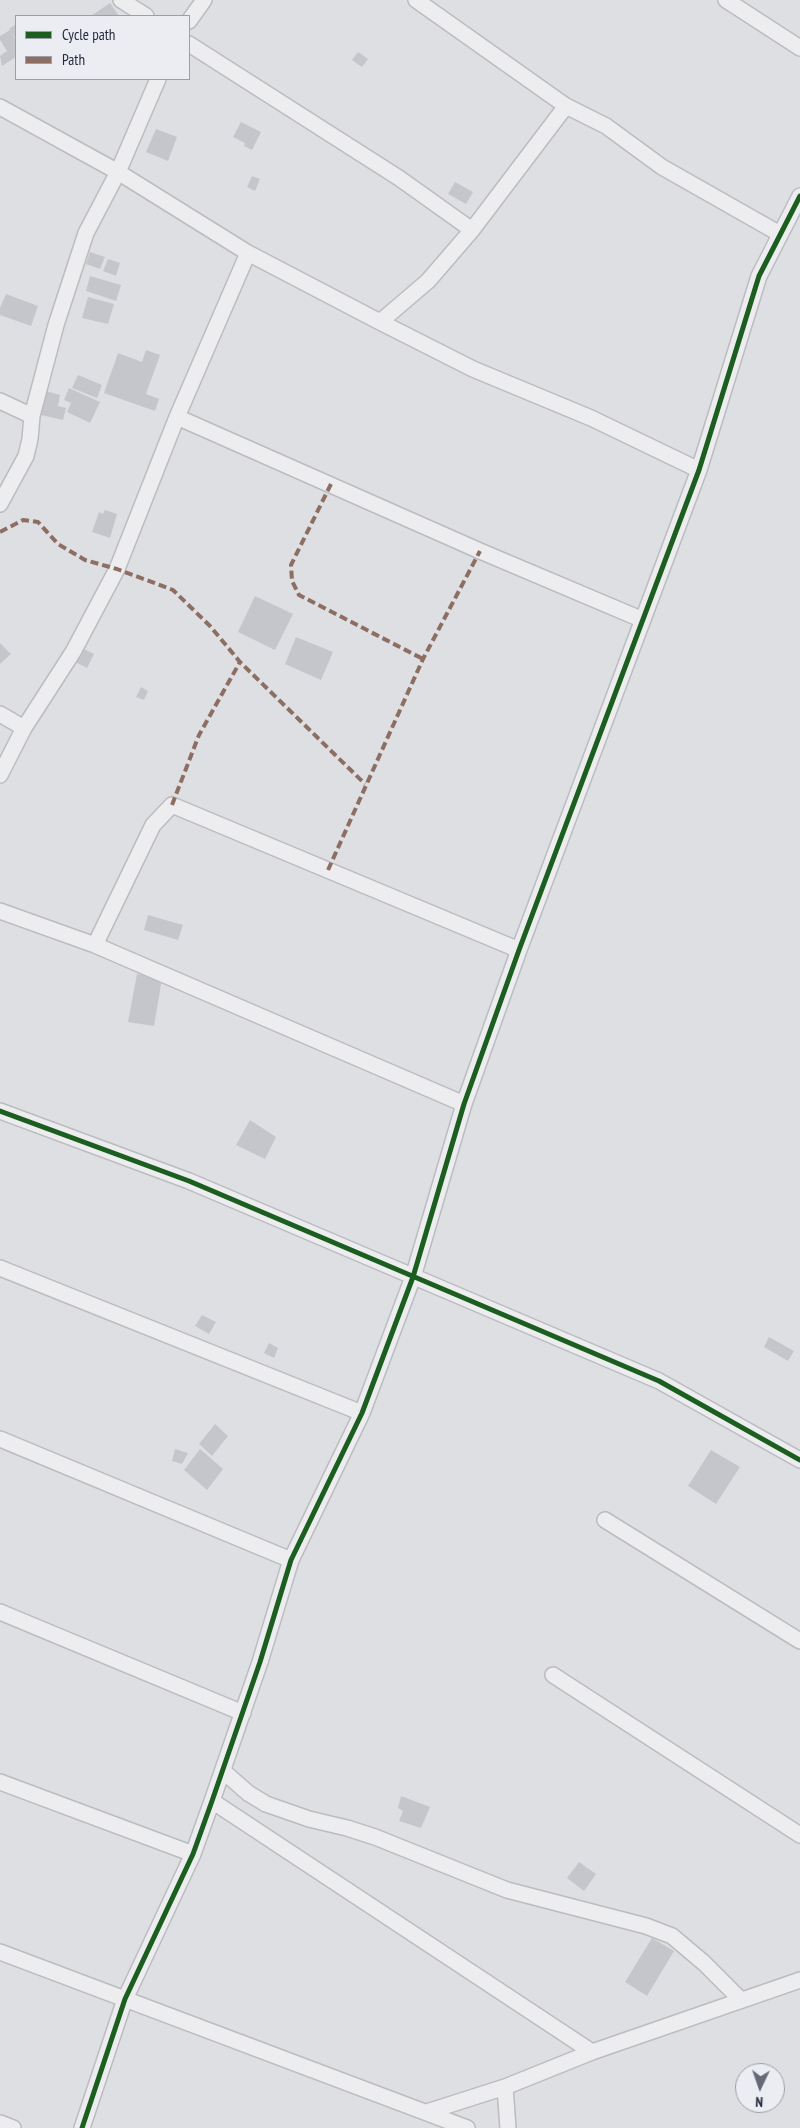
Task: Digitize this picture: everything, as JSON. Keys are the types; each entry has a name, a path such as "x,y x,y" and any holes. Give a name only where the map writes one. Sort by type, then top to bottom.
{"street":[{"path":"121,0 144,15"},
{"path":"190,20 204,0"},
{"path":"416,0 566,106 606,126 662,167 780,234"},
{"path":"726,0 800,48"},
{"path":"190,45 399,178 472,230"},
{"path":"0,504 26,456 32,416 56,325 86,233 118,172 158,80"},
{"path":"380,322 428,281 472,230 566,106"},
{"path":"0,107 118,172 248,252 380,322 473,369 591,418 700,470"},
{"path":"82,2128 125,2000 193,1854 243,1713 291,1560 362,1413 414,1277 464,1104 519,950 700,470 759,276 800,196"},
{"path":"0,775 24,728 73,652 117,569 177,417 248,252"},
{"path":"0,401 32,416"},
{"path":"177,417 480,551 643,620"},
{"path":"0,714 24,728"},
{"path":"95,945 153,825 172,804 519,950"},
{"path":"0,911 95,945 464,1104"},
{"path":"0,1111 189,1180 659,1381 800,1460"},
{"path":"0,1268 362,1413"},
{"path":"0,1439 291,1560"},
{"path":"605,1520 800,1641"},
{"path":"0,1612 243,1713"},
{"path":"553,1675 800,1835"},
{"path":"223,1771 248,1793 266,1804 309,1820 347,1828 375,1837 507,1890 646,1926 672,1936 704,1963 741,2000"},
{"path":"0,1782 193,1854"},
{"path":"212,1802 592,2052"},
{"path":"0,1952 467,2128"},
{"path":"427,2112 505,2087 592,2052 800,1980"},
{"path":"505,2087 508,2128"},
{"path":"0,2123 13,2128"}],"building":[{"path":"110,3 118,15 92,15"},
{"path":"15,25 15,38 9,29"},
{"path":"10,30 15,39 15,58 2,66 0,56 7,51 0,40 0,36"},
{"path":"358,52 368,59 362,67 352,60"},
{"path":"241,122 261,132 252,150 244,146 245,143 233,137"},
{"path":"156,129 177,137 168,161 146,152"},
{"path":"252,176 260,179 255,191 247,187"},
{"path":"455,182 473,192 466,204 448,194"},
{"path":"90,252 105,257 100,269 86,264"},
{"path":"108,259 120,263 116,276 103,271"},
{"path":"90,276 121,285 116,301 86,291"},
{"path":"6,294 38,306 31,326 0,315 0,308"},
{"path":"88,297 114,304 108,324 82,318"},
{"path":"146,350 160,355 146,394 159,399 155,411 104,393 118,353 142,362"},
{"path":"78,375 102,385 97,398 72,388"},
{"path":"69,388 100,402 90,423 67,412 71,403 64,400"},
{"path":"42,390 60,395 58,406 66,408 63,420 37,414"},
{"path":"105,510 117,514 110,538 92,532 99,512 103,514"},
{"path":"255,596 293,614 275,650 238,632"},
{"path":"296,637 333,652 321,680 285,664"},
{"path":"0,643 11,654 0,664"},
{"path":"82,648 94,654 87,668 75,662"},
{"path":"141,687 148,691 144,700 136,697"},
{"path":"148,915 183,925 178,940 144,930"},
{"path":"137,974 162,979 154,1026 128,1022"},
{"path":"250,1120 276,1137 265,1159 236,1145"},
{"path":"202,1315 216,1322 209,1334 195,1326"},
{"path":"769,1337 794,1351 788,1361 764,1347"},
{"path":"269,1343 278,1348 274,1358 264,1353"},
{"path":"215,1424 228,1436 212,1456 199,1444"},
{"path":"175,1449 188,1453 182,1464 172,1461"},
{"path":"200,1449 223,1469 207,1490 184,1470"},
{"path":"711,1450 740,1467 716,1504 688,1486"},
{"path":"401,1796 430,1807 421,1828 399,1821 403,1811 398,1808"},
{"path":"579,1862 596,1874 584,1891 567,1878"},
{"path":"652,1938 674,1951 647,1996 625,1982"}],"marked path":[{"path":"331,484 291,565 292,581 299,595 423,659"},
{"path":"0,532 23,520 38,522 58,544 85,560 117,569 173,590 210,626 240,662 365,784"},
{"path":"328,870 423,659 480,551"},
{"path":"172,805 199,735 240,662"}],"cycle path":[{"path":"82,2128 125,1999 193,1854 260,1662 291,1560 362,1413 413,1277 464,1104 519,950 699,470 759,276 800,196"},
{"path":"0,1111 189,1181 659,1381 800,1460"}]}
